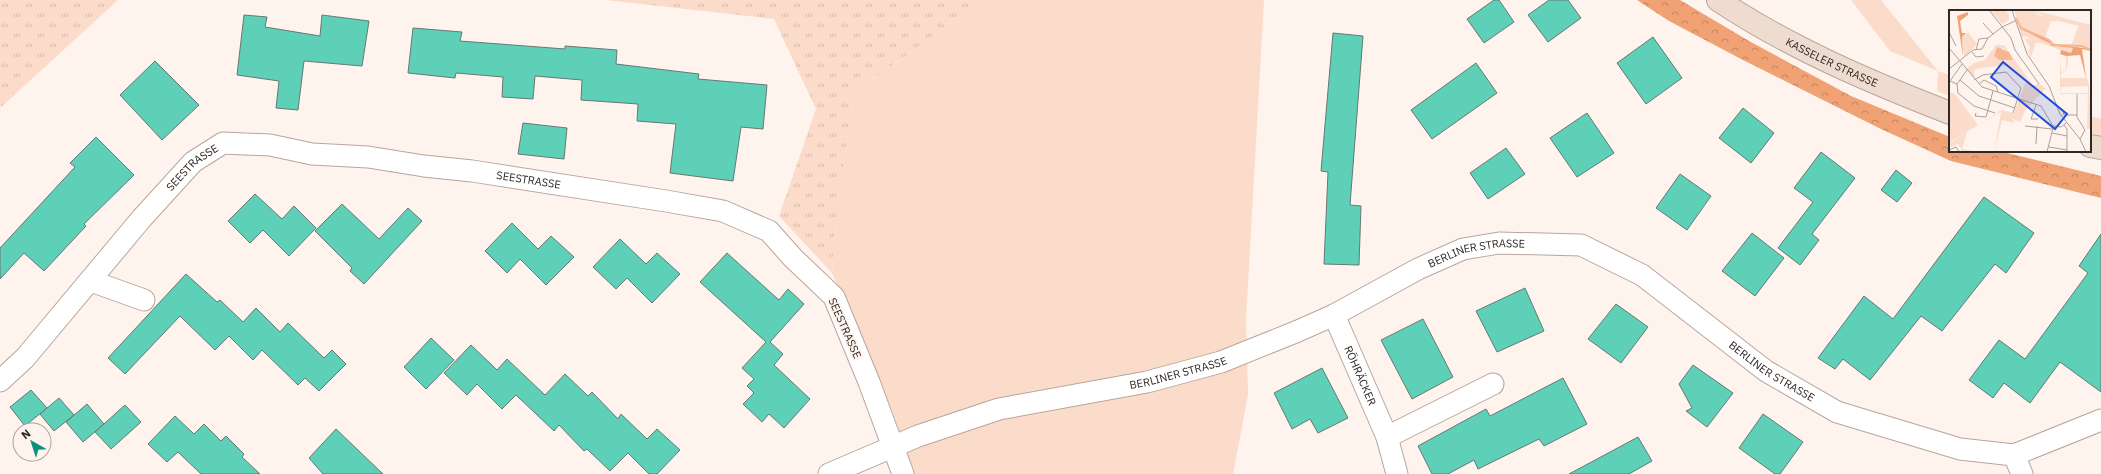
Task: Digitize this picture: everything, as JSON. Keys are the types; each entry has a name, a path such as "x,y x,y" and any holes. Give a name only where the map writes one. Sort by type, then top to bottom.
{"main road":[{"name":"KASSELER STRASSE","path":"1718,0 1814,55 1867,80 1949,113"},
{"path":"2091,146 2101,148"}],"street":[{"name":"SEESTRASSE","path":"0,381 25,358 91,281 142,218 193,162 223,143 270,145 312,154 368,156 723,211 769,231 793,258 834,297 894,446 903,474"},
{"name":"BERLINER STRASSE","path":"829,474 918,436 999,409 1147,382 1221,362 1334,315 1418,269 1463,249 1499,243 1581,245 1642,275 1766,371 1837,412 1960,449 2014,455 2101,420"},
{"path":"91,281 144,300"},
{"name":"RÖHRÄCKER","path":"1334,315 1387,437 1397,474"},
{"path":"1387,437 1493,384"},
{"path":"2014,455 2022,474"}],"green space":[{"path":"0,0 118,0 0,108"},
{"path":"606,0 982,0 854,93 838,198 832,273 779,216 816,109 774,19"},
{"path":"982,0 1264,0 1246,320 1248,395 1233,474 914,474 892,410 832,273 838,198 854,93"},
{"path":"1637,0 1680,0 1749,41 1851,96 1949,137 1949,152 2003,152 2101,176 2101,198 1951,161 1881,129 1669,21"},
{"path":"1851,0 1881,0 1938,71 1890,51"},
{"path":"1938,71 1949,75 1949,96 1937,91"},
{"path":"2091,116 2101,119 2101,138 2091,136"}],"building":[{"path":"1494,0 1499,0 1514,22 1484,43 1467,19"},
{"path":"1549,0 1568,0 1581,18 1548,42 1528,15"},
{"path":"244,15 267,17 265,27 320,36 322,15 369,21 362,66 304,61 298,110 276,108 279,81 237,75"},
{"path":"413,28 462,32 460,41 565,49 565,46 617,50 616,64 699,74 698,79 767,85 763,129 741,127 733,181 670,173 676,124 637,121 638,104 581,100 582,80 535,76 533,99 502,97 503,77 456,73 455,78 408,73"},
{"path":"1333,33 1363,36 1350,205 1361,206 1359,265 1324,264 1328,172 1321,171"},
{"path":"1653,37 1682,78 1646,104 1617,63"},
{"path":"155,61 199,105 162,140 120,95"},
{"path":"1476,63 1497,93 1432,139 1411,110"},
{"path":"1743,108 1774,133 1751,163 1719,138"},
{"path":"1587,113 1614,153 1577,177 1550,138"},
{"path":"523,123 567,128 564,159 518,154"},
{"path":"96,137 134,175 84,224 86,226 44,271 24,253 0,279 0,248 75,167 70,163"},
{"path":"1506,148 1525,174 1488,199 1470,173"},
{"path":"1821,152 1855,178 1812,234 1819,240 1800,265 1778,248 1813,202 1794,188"},
{"path":"1896,170 1912,183 1897,202 1881,190"},
{"path":"1680,174 1711,196 1687,230 1656,208"},
{"path":"255,194 282,219 294,206 316,228 289,256 263,230 250,243 228,221"},
{"path":"1984,197 2034,233 2006,273 1995,264 1942,331 1921,316 1870,380 1843,359 1835,369 1818,358 1864,296 1893,319"},
{"path":"342,204 379,239 408,208 422,221 364,284 350,271 352,268 315,231"},
{"path":"512,223 538,249 551,236 574,257 546,285 520,259 507,273 485,251"},
{"path":"1752,233 1784,258 1755,296 1722,271"},
{"path":"2101,234 2101,392 2060,362 2030,403 2004,383 1993,398 1969,380 1999,340 2025,359 2088,273 2079,266"},
{"path":"620,239 646,264 657,253 680,274 652,303 627,278 616,289 593,267"},
{"path":"727,253 779,300 788,289 804,304 770,342 783,354 774,365 810,399 784,428 769,414 762,422 743,404 754,393 747,386 754,379 742,368 766,342 700,282"},
{"path":"186,274 217,302 220,300 243,322 256,308 280,332 288,323 324,358 332,350 346,364 319,391 305,378 298,385 262,350 253,360 229,336 215,350 180,316 125,374 108,358"},
{"path":"1525,288 1544,331 1497,352 1476,311"},
{"path":"1616,304 1648,327 1621,363 1588,339"},
{"path":"1423,319 1453,377 1412,399 1381,340"},
{"path":"431,338 454,360 426,389 404,367"},
{"path":"471,345 497,370 507,359 545,395 565,374 588,396 592,392 618,419 621,414 647,439 657,429 680,450 657,474 649,474 628,453 610,471 587,449 584,451 559,425 554,431 516,395 502,409 477,384 467,395 444,373"},
{"path":"1693,365 1733,393 1707,427 1686,411 1692,408 1679,384"},
{"path":"1322,368 1348,418 1318,433 1310,419 1292,429 1274,393"},
{"path":"1563,378 1587,424 1544,446 1539,439 1478,469 1474,460 1448,474 1432,474 1418,446 1486,409 1490,416"},
{"path":"31,390 47,408 30,422 22,422 10,407"},
{"path":"59,398 74,415 54,431 52,429 52,422 47,422 40,414"},
{"path":"87,404 104,424 83,442 66,422"},
{"path":"125,405 141,422 111,449 95,432"},
{"path":"1763,414 1803,442 1780,474 1775,474 1739,448"},
{"path":"175,416 194,434 204,424 221,441 226,436 244,454 242,457 260,474 201,474 178,452 167,462 148,444"},
{"path":"336,429 383,474 323,474 309,458"},
{"path":"1638,437 1652,461 1629,474 1569,474"}]}
